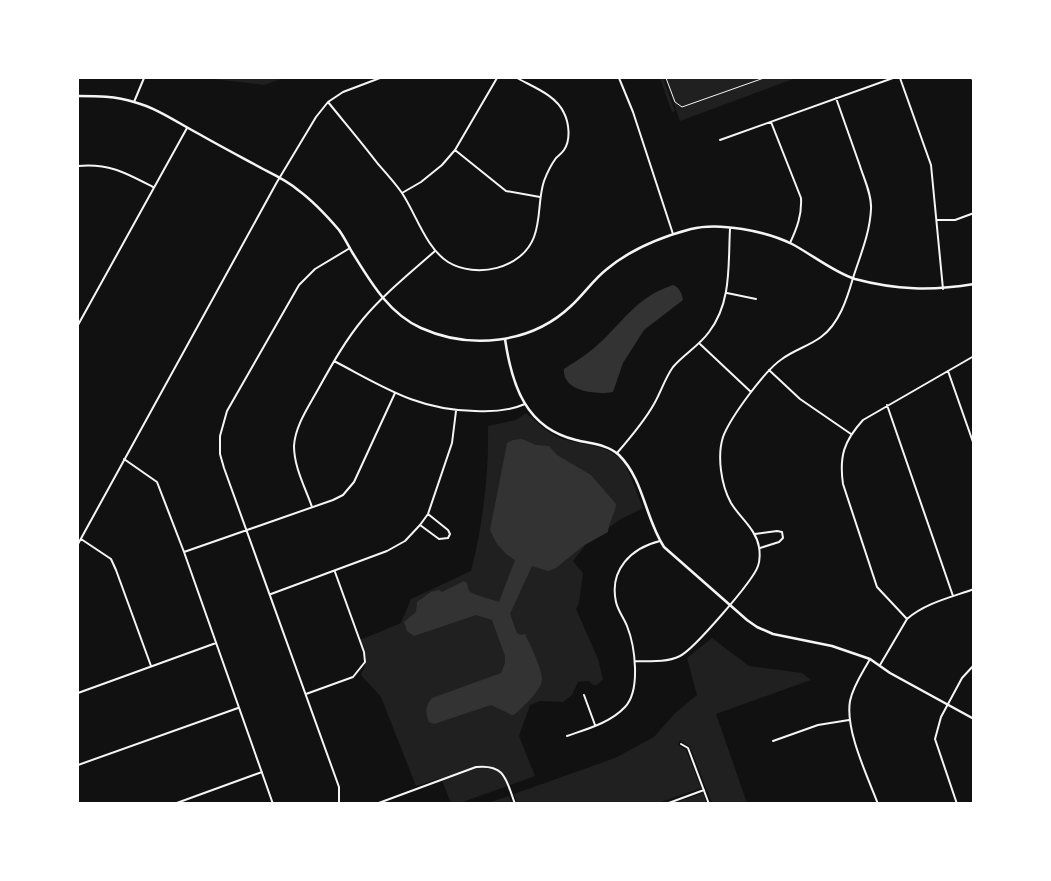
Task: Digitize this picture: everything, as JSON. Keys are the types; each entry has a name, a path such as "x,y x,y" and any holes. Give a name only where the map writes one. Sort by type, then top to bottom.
{"street":[{"path":"134,102 144,78"},
{"path":"78,544 316,116 328,102 343,92 380,78"},
{"path":"402,192 421,182 442,165 456,150 497,78"},
{"path":"328,102 402,192 435,252 447,262 460,268 474,270 497,268 514,261 530,246 538,227 540,197 548,171 566,145 568,133 568,122 558,103 550,96 517,78"},
{"path":"619,78 633,112 674,234"},
{"path":"720,140 893,78"},
{"path":"900,78 931,165 943,289"},
{"path":"972,78 974,82"},
{"path":"78,96 103,96 134,102 159,112 298,189 341,232 373,286 400,315 421,328 473,342 505,339 535,329 557,317 571,306 595,278 628,254 650,242 674,234 708,227 762,233 790,243 853,278 918,289 943,289 974,284"},
{"path":"635,661 666,660 678,657 691,649 729,605 758,566 760,548 755,534 731,502 720,463 723,436 751,392 769,370 780,360 821,337 833,327 849,291 870,226 872,207 868,190 836,98"},
{"path":"771,122 801,198 802,209 799,225 790,243"},
{"path":"78,324 153,187 188,128"},
{"path":"456,150 506,191 540,197"},
{"path":"78,166 95,164 124,172 153,187"},
{"path":"936,220 955,220 974,213"},
{"path":"617,453 647,416 674,366 699,344 710,331 720,314 727,293 730,228"},
{"path":"339,803 338,787 220,454 220,436 227,411 299,285 315,269 350,248"},
{"path":"312,507 295,464 294,444 298,427 306,410 334,361 359,324 383,298 435,252"},
{"path":"727,293 756,299"},
{"path":"505,339 511,373 517,391 525,404 538,419 557,433 600,445 617,453 628,465 636,479 660,541 672,555 747,620 764,631 832,646 870,659 890,673 974,720"},
{"path":"699,344 751,392"},
{"path":"907,619 877,587 843,484 840,466 844,450 851,434 863,420 974,356"},
{"path":"334,361 395,393 432,407 456,411 490,412 513,409 525,404"},
{"path":"769,370 800,399 851,434"},
{"path":"948,370 974,445"},
{"path":"184,552 334,500 349,489 395,393"},
{"path":"887,405 953,596"},
{"path":"271,594 387,552 405,540 420,526 428,514 452,443 456,411"},
{"path":"124,459 157,482 184,552 273,804"},
{"path":"420,526 439,538 448,538 450,534 448,530 428,514"},
{"path":"755,534 782,532 783,538 779,542 760,548"},
{"path":"80,538 111,559 151,666"},
{"path":"567,736 616,716 626,706 632,696 635,682 635,661 632,640 616,602 615,587 618,573 627,558 639,548 660,541"},
{"path":"306,694 353,677 365,662 364,652 335,572"},
{"path":"880,665 907,619 923,608 974,589"},
{"path":"78,693 216,643"},
{"path":"870,659 853,690 850,699 849,720 878,804"},
{"path":"958,804 935,739 941,717 962,678 974,665"},
{"path":"584,695 595,726"},
{"path":"78,765 239,707"},
{"path":"773,741 818,725 849,720"},
{"path":"681,744 688,748 709,804"},
{"path":"376,804 482,766 500,770 505,776 515,804"},
{"path":"174,804 262,772"},
{"path":"666,804 704,790"}],"path":[{"path":"666,78 675,102 682,107 764,78"}],"shaded area":[{"path":"204,78 284,78 264,85"},
{"path":"660,78 663,78 675,111 672,112"},
{"path":"665,78 796,78 680,121"},
{"path":"673,285 680,291 683,300 644,330 623,363 613,392 590,392 574,387 569,383 565,377 564,369 595,347 643,301"},
{"path":"526,413 538,424 560,438 601,448 616,455 628,470 643,508 621,519 587,543 573,561 583,573 579,603 576,609 598,659 603,679 597,685 593,685 589,681 578,682 572,695 563,702 540,701 530,705 519,736 535,776 460,803 451,803 441,778 416,786 381,697 361,675 366,658 365,650 360,640 401,623 411,599 471,571 484,499 488,426 516,420"},
{"path":"522,439 536,445 549,446 557,455 591,475 616,504 608,532 583,546 556,568 548,571 532,566 510,614 517,633 520,635 525,634 540,669 541,683 532,698 512,715 491,705 434,724 429,722 426,712 432,698 501,673 505,663 505,656 492,620 476,615 414,636 407,631 404,622 416,612 417,602 431,592 439,590 442,592 464,581 471,592 499,602 515,560 497,544 490,530 507,443"},
{"path":"712,638 749,666 802,673 811,680 716,714 747,803 712,803 690,747 680,740 678,745 686,750 701,788 658,803 517,803 514,794 615,758 654,737 675,713 697,695 687,658"},
{"path":"703,793 707,803 674,803"},
{"path":"509,796 512,803 487,803"}]}
